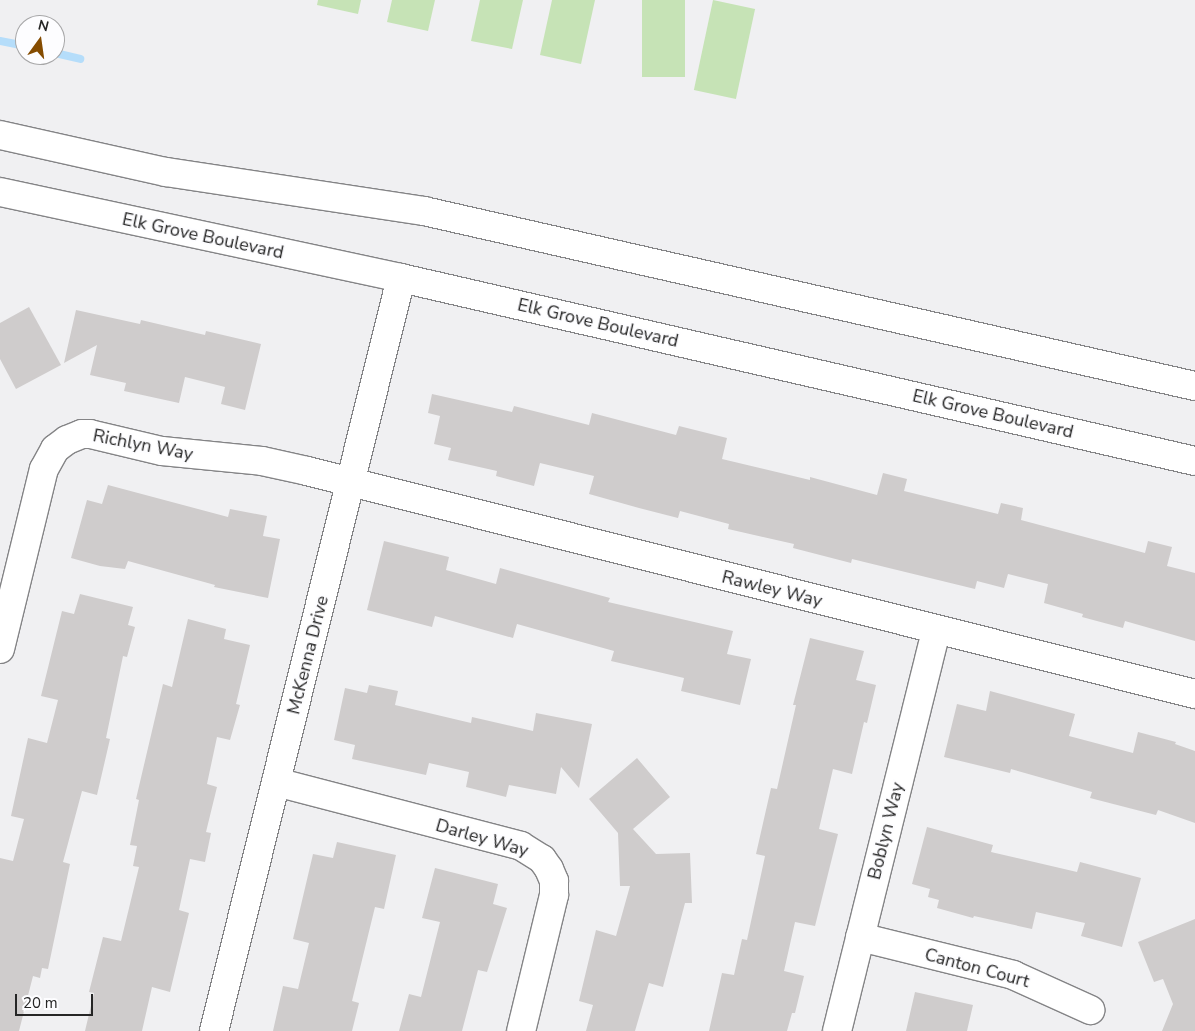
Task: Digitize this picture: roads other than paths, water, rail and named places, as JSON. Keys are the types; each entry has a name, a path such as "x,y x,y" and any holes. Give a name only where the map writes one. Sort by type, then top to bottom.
{"street":[{"path":"0,135 166,172 424,211 1195,386"},
{"name":"Elk Grove Boulevard","path":"0,192 401,278 1195,461"},
{"name":"McKenna Drive","path":"214,1031 401,278"},
{"name":"Richlyn Way","path":"0,649 44,469 55,449 74,436 90,434 162,451 262,461 350,482"},
{"name":"Rawley Way","path":"350,482 1195,694"},
{"name":"Boblyn Way","path":"837,1031 936,630"},
{"name":"Darley Way","path":"276,782 521,846 542,859 554,881 554,895 521,1031"},
{"name":"Canton Court","path":"860,937 1013,975 1090,1010"}],"waterway":[{"path":"0,41 15,44"},
{"path":"65,55 80,59"}]}
